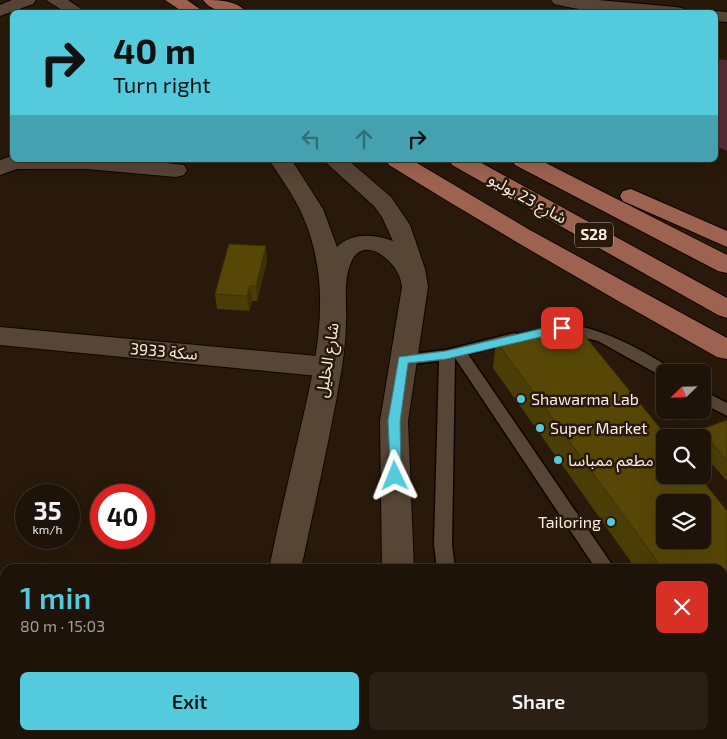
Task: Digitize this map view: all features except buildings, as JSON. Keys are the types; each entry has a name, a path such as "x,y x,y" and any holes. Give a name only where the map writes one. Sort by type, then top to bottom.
{"main road":[{"path":"174,0 192,10"},
{"path":"212,0 233,10"},
{"path":"400,162 472,207 581,270 727,350"},
{"name":"شارع 23 يوليو","path":"464,162 727,309"},
{"name":"شارع 23 يوليو","path":"527,162 727,265"},
{"path":"555,162 727,240"}],"street":[{"path":"0,11 27,0"},
{"path":"55,0 73,10"},
{"path":"560,0 582,4 652,10"},
{"path":"0,168 14,162 87,162 176,170"},
{"name":"شارع الخليل","path":"282,162 311,206 327,249 334,290 334,333 328,367 285,564"},
{"path":"337,162 361,181 393,215 414,267 415,287 394,421 398,564"},
{"path":"334,290 335,273 342,257 348,250 370,243 382,243 394,249 403,258 415,287"},
{"name":"سكة 3933","path":"0,336 328,367"}],"lane":[{"path":"548,331 562,328 584,331 613,340 656,366"},
{"path":"403,360 452,354 525,336"},
{"path":"445,564 443,544 447,395 452,354"},
{"path":"452,354 602,564"},
{"path":"711,400 727,410"}],"shaded area":[{"path":"718,59 727,60 727,151 718,146"}],"place":[{"name":"Shawarma Lab","path":"521,399"},
{"name":"Super Market","path":"540,428"},
{"name":"مطعم ممباسا","path":"558,460"},
{"name":"Tailoring","path":"611,522"}],"route":[{"path":"395,476 394,421 403,360 446,355 562,328"}]}
